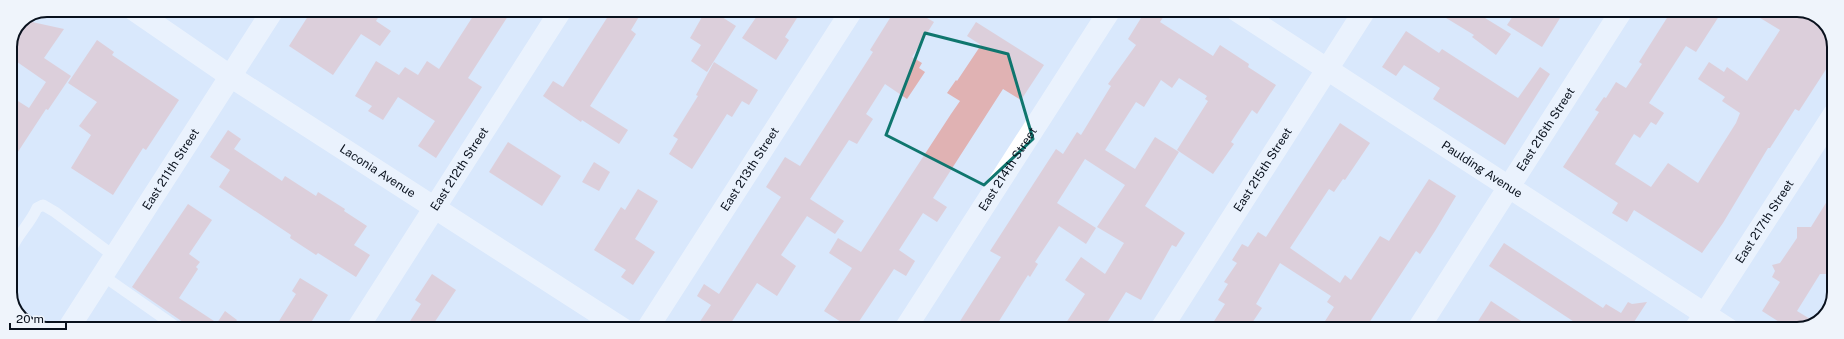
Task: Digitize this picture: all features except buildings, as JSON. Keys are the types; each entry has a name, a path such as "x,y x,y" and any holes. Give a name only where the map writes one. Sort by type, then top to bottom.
{"street":[{"name":"Laconia Avenue","path":"144,17 230,76 612,322"},
{"name":"East 211th Street","path":"72,322 268,17"},
{"name":"East 212th Street","path":"362,322 557,17"},
{"name":"East 213th Street","path":"651,322 848,17"},
{"name":"East 214th Street","path":"910,322 1106,17"},
{"name":"Paulding Avenue","path":"1247,17 1509,188 1700,322"},
{"name":"East 215th Street","path":"1166,322 1361,17"},
{"name":"East 216th Street","path":"1423,322 1618,17"},
{"name":"East 217th Street","path":"1700,322 1827,125"}],"lane":[{"path":"17,237 33,216 37,208 43,205 55,212 114,256"},
{"path":"102,275 169,322"}],"highlighted area":[{"path":"925,33 1008,54 1033,139 984,185 886,135"}]}
